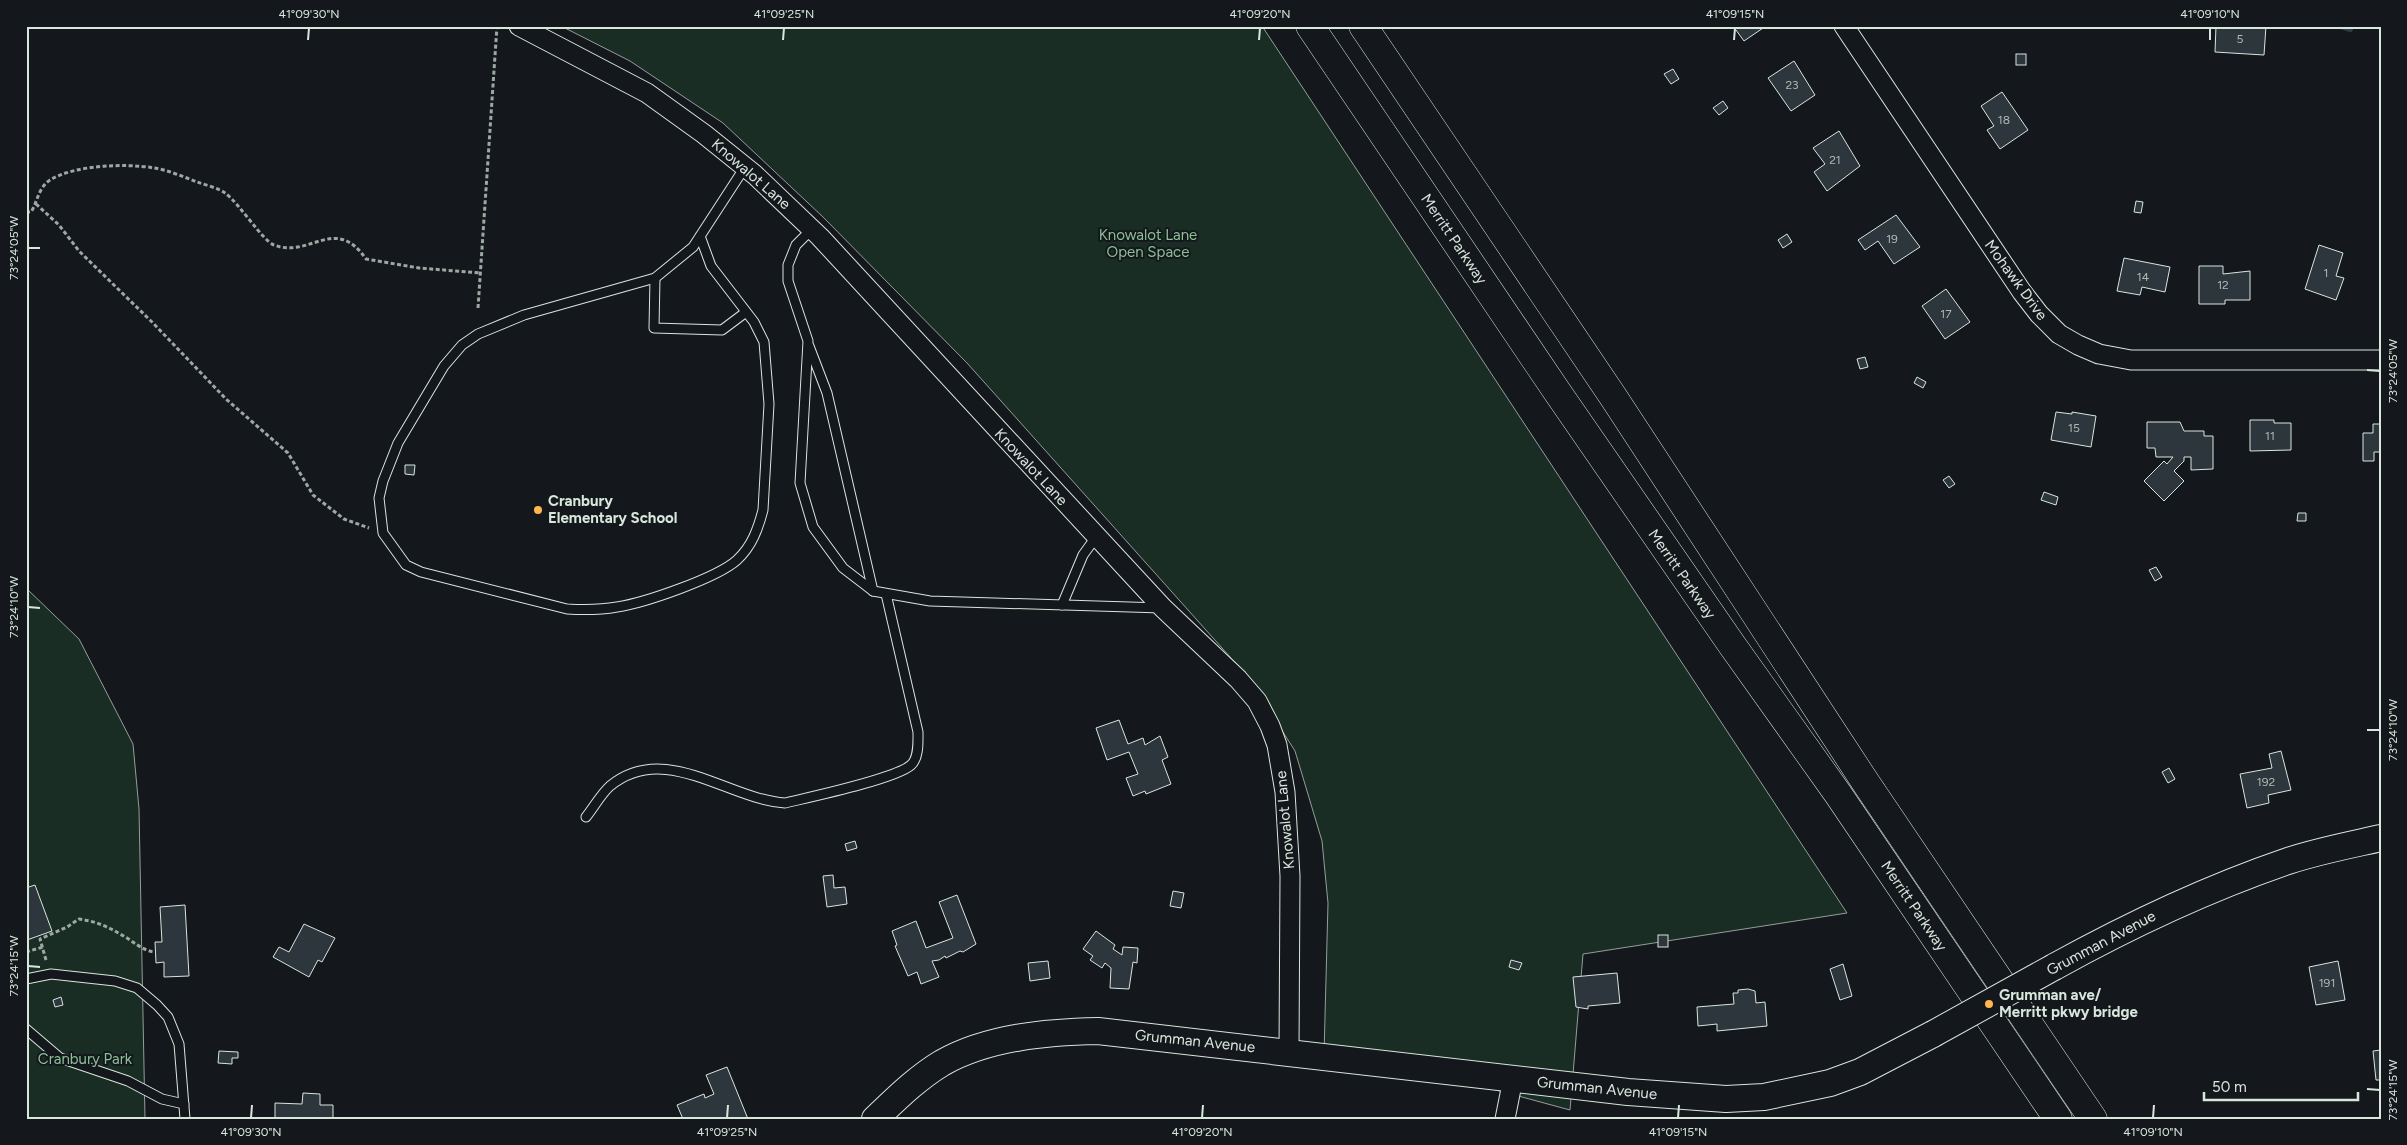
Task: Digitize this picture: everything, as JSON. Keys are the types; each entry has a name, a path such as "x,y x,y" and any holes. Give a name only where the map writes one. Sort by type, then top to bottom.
{"highway":[{"name":"Merritt Parkway","path":"1310,26 1564,402 1849,810 2058,1119"},
{"name":"Merritt Parkway","path":"1363,26 1614,398 1866,783 2093,1119"}],"street":[{"name":"Knowalot Lane","path":"519,26 545,38 647,94 704,134 745,167 812,229 1162,608 1248,690 1264,712 1277,745 1285,792 1288,826 1289,1052"},
{"name":"Mohawk Drive","path":"1844,26 2022,292 2059,334 2099,354 2131,360 2381,360"},
{"name":"Grumman Avenue","path":"875,1119 905,1090 943,1063 980,1048 1022,1037 1068,1031 1098,1031 1681,1097 1726,1099 1764,1097 1800,1091 1860,1072 2151,916 2206,892 2289,861 2381,838"},
{"path":"1505,1119 1513,1079"}],"lane":[{"path":"700,236 711,266 754,322 764,342 769,404 763,510 759,526 751,544 738,559 721,572 619,607 592,610 567,609 421,572 406,565 382,533 379,498 383,481 398,443 444,366 462,345 478,334 524,315 655,278 693,247 700,236 745,167"},
{"path":"812,229 796,245 788,265 788,281 827,393 873,591"},
{"path":"655,278 654,328 722,330 746,312"},
{"path":"808,341 800,483 813,527 843,568 873,591 930,601 1162,608"},
{"path":"1062,605 1084,555 1096,537"},
{"path":"586,816 608,787 627,774 649,768 672,770 699,777 771,802 785,803 895,774 912,764 918,751 918,732 886,594"},
{"path":"26,979 51,974 115,981 137,988 157,1005 168,1017 179,1044 185,1119"},
{"path":"26,1030 60,1058 128,1081 162,1098 184,1104"}],"path":[{"path":"478,308 497,26"},
{"path":"26,212 31,212 36,204 40,190 50,180 76,171 106,165 155,168 224,192 273,245 290,249 323,241 346,239 357,246 366,259 419,268 481,273"},
{"path":"36,204 59,225 79,251 152,322 226,399 288,454 313,495 344,519 373,530"},
{"path":"51,974 40,937 68,927 79,919 93,921 120,933 148,951 155,952"},
{"path":"26,952 43,948"}],"green space":[{"name":"Knowalot Lane Open Space","path":"561,26 1262,26 1847,913 1583,954 1570,1110 1448,1077 1324,1055 1328,903 1322,841 1295,751 1248,677 967,363 823,217 723,123 630,61"},
{"name":"Cranbury Park","path":"26,588 79,639 133,744 139,809 145,1119 26,1119"}],"building":[{"path":"1733,26 1766,26 1744,41"},
{"path":"2216,26 2266,26 2264,55 2215,52"},
{"path":"2016,54 2026,54 2026,65 2016,65"},
{"path":"1794,61 1815,95 1791,111 1768,78"},
{"path":"1673,69 1679,79 1671,84 1664,74"},
{"path":"2002,92 2028,130 2000,149 1987,130 1994,126 1981,106"},
{"path":"1723,101 1728,108 1719,115 1713,108"},
{"path":"1839,131 1860,166 1827,191 1814,172 1825,164 1813,148"},
{"path":"2136,201 2143,202 2141,213 2134,212"},
{"path":"1896,215 1920,247 1894,264 1878,241 1865,250 1858,240"},
{"path":"1787,234 1792,242 1783,248 1778,240"},
{"path":"2319,245 2343,253 2336,276 2344,278 2336,300 2305,289"},
{"path":"2124,258 2170,267 2165,292 2142,287 2140,295 2117,291"},
{"path":"2199,266 2223,266 2223,274 2250,271 2250,300 2225,300 2225,304 2199,304"},
{"path":"1946,289 1970,322 1945,339 1922,306"},
{"path":"1865,357 1868,367 1860,369 1857,359"},
{"path":"1917,377 1926,382 1923,388 1914,383"},
{"path":"2056,412 2072,414 2072,412 2096,416 2091,447 2051,440"},
{"path":"2250,420 2274,420 2274,423 2291,423 2291,450 2250,451"},
{"path":"2147,422 2180,422 2184,431 2204,431 2204,436 2213,436 2213,469 2191,470 2191,457 2184,457 2184,461 2174,471 2184,481 2164,501 2144,481 2164,461 2167,464 2173,457 2156,457 2155,448 2147,448"},
{"path":"2373,424 2381,424 2381,452 2374,452 2374,461 2363,461 2363,433 2373,433"},
{"path":"405,465 415,465 414,475 405,474"},
{"path":"1949,476 1955,484 1949,488 1943,480"},
{"path":"2044,492 2058,497 2056,505 2041,500"},
{"path":"2298,513 2306,513 2306,521 2297,521"},
{"path":"2156,567 2162,577 2155,581 2149,570"},
{"path":"1119,720 1128,744 1143,738 1145,745 1160,736 1168,757 1162,760 1171,784 1146,794 1145,791 1133,796 1126,778 1138,774 1129,752 1107,760 1096,728"},
{"path":"2281,751 2291,790 2268,795 2269,803 2247,808 2240,774 2272,768 2269,754"},
{"path":"2169,768 2175,779 2168,783 2162,772"},
{"path":"855,841 857,848 847,851 845,844"},
{"path":"833,875 834,888 845,887 847,904 827,907 823,876"},
{"path":"35,885 52,931 27,940 26,888"},
{"path":"1173,891 1184,893 1181,908 1170,906"},
{"path":"957,895 976,944 963,952 960,951 946,958 945,956 939,960 932,961 939,977 921,984 917,972 908,976 895,946 897,945 892,931 916,921 926,948 953,938 939,902"},
{"path":"185,905 189,976 164,977 164,962 156,963 155,942 162,942 160,907"},
{"path":"304,924 335,938 322,962 318,960 309,977 273,957 279,947 289,952"},
{"path":"1096,931 1115,945 1113,949 1122,955 1123,947 1138,948 1137,963 1133,962 1129,989 1110,988 1111,968 1105,963 1102,968 1090,960 1093,956 1083,949"},
{"path":"1658,935 1668,935 1668,947 1658,947"},
{"path":"1511,960 1522,963 1519,970 1509,967"},
{"path":"1048,961 1050,978 1030,981 1028,963"},
{"path":"2338,961 2345,1000 2316,1005 2309,967"},
{"path":"1843,964 1852,996 1840,1000 1830,969"},
{"path":"1617,973 1620,1003 1588,1006 1588,1009 1576,1007 1573,977"},
{"path":"1748,989 1755,991 1756,1003 1765,1002 1767,1026 1717,1031 1717,1024 1698,1026 1697,1007 1734,1004 1733,993 1738,993 1738,990"},
{"path":"61,997 63,1005 55,1007 53,1000"},
{"path":"2381,1050 2381,1080 2376,1080 2373,1051"},
{"path":"219,1051 238,1052 238,1058 232,1058 232,1064 218,1063"},
{"path":"727,1067 748,1119 683,1119 677,1105 704,1094 705,1098 714,1094 706,1075"},
{"path":"303,1093 320,1094 320,1105 333,1105 333,1119 275,1119 275,1103 302,1104"}],"waterway":[{"path":"2340,26 2350,29"}],"place":[{"name":"Cranbury Elementary School","path":"538,510"},
{"name":"Grumman ave/ Merritt pkwy bridge","path":"1989,1004"}]}
